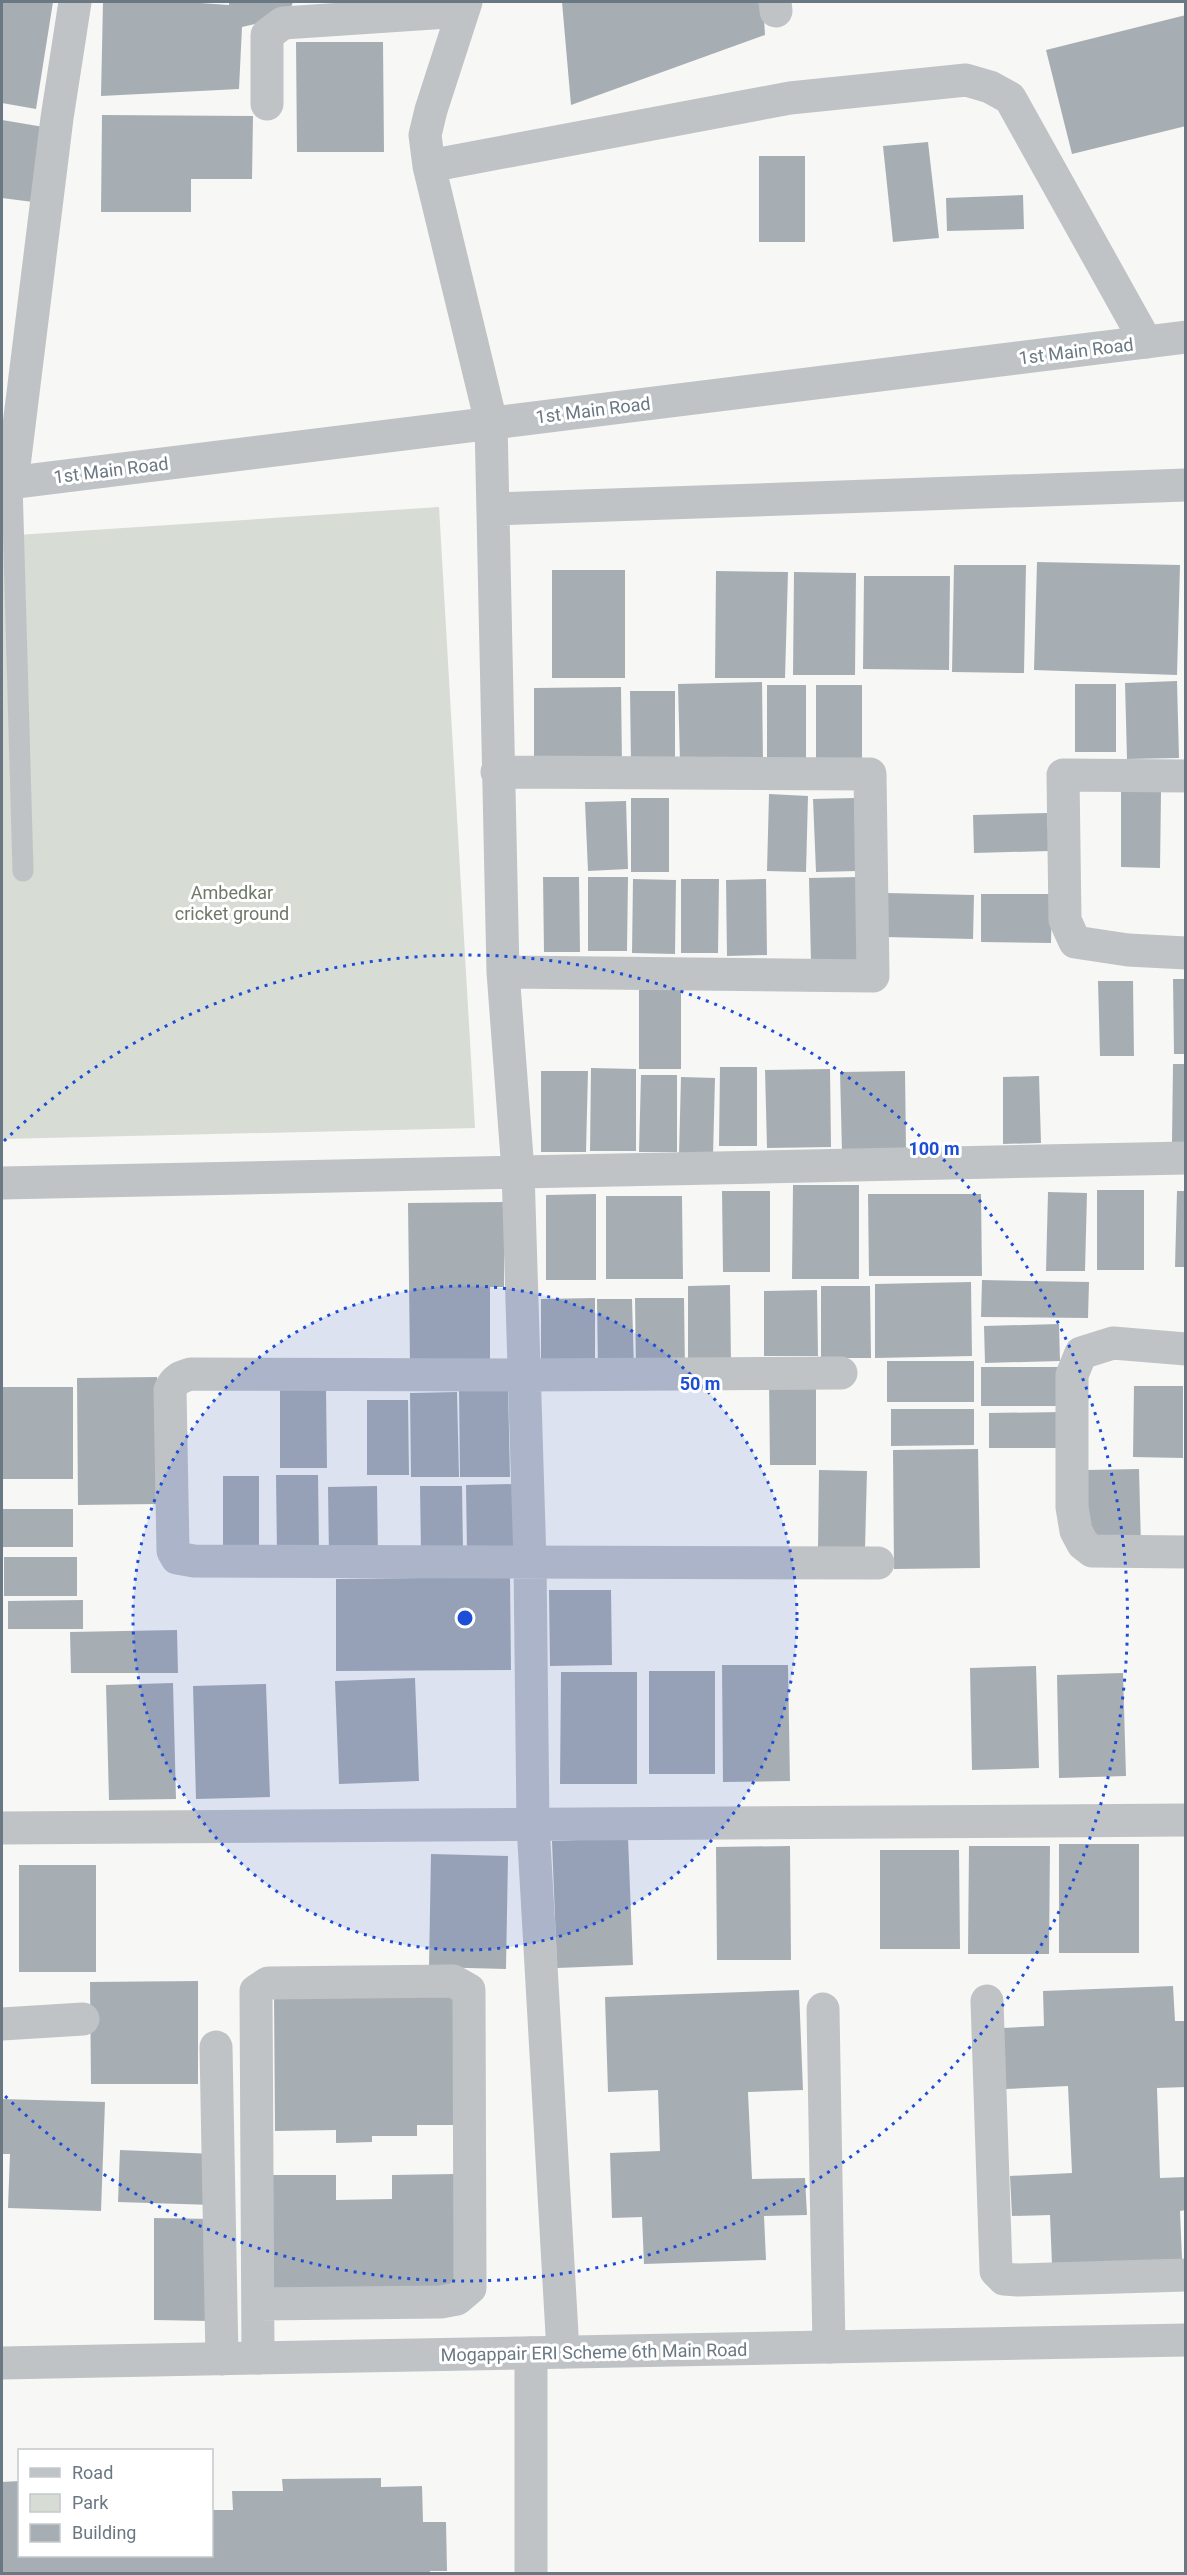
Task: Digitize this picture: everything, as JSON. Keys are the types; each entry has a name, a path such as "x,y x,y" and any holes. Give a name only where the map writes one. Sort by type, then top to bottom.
{"street":[{"path":"7,483 75,2"},
{"path":"267,104 267,35 303,12 465,6 425,135 429,166 491,422 495,509 497,772 503,972 518,1172 530,1562 533,1825 563,2352"},
{"path":"429,166 790,98 966,80 990,87 1010,98 1146,342"},
{"name":"1st Main Road","path":"7,483 1185,338"},
{"path":"495,509 1185,485"},
{"path":"497,772 870,774 873,976 503,972"},
{"path":"1185,776 1063,775 1065,920 1075,942 1128,950 1185,954"},
{"path":"2,1183 1185,1158"},
{"path":"1185,1349 1113,1343 1081,1353 1072,1375 1072,1507 1076,1531 1083,1544 1092,1551 1185,1552"},
{"path":"842,1372 524,1376 191,1374 181,1376 174,1381 170,1390 173,1551 177,1558 194,1561 878,1563"},
{"path":"2,1828 1185,1820"},
{"path":"258,2358 256,1991 268,1983 453,1981 469,1990 470,2288 457,2299 441,2302 259,2304"},
{"path":"987,2001 996,2271 1004,2279 1018,2280 1185,2275"},
{"path":"823,2009 829,2347"},
{"path":"2,2024 83,2019"},
{"path":"216,2047 222,2359"},
{"name":"Mogappair ERI Scheme 6th Main Road","path":"2,2363 1185,2340"},
{"path":"531,2353 531,2574"}],"lane":[{"path":"7,483 23,871"}],"green space":[{"name":"Ambedkar cricket ground","path":"439,507 475,1128 2,1139 2,536"}],"building":[{"path":"2,2 53,2 36,109 2,103"},
{"path":"103,2 186,2 229,5 229,2 293,2 288,16 242,27 239,89 101,96"},
{"path":"562,2 763,2 765,35 571,105"},
{"path":"1186,15 1186,126 1072,154 1046,50"},
{"path":"296,42 383,42 384,152 297,152"},
{"path":"102,115 253,116 252,179 191,179 191,212 101,212"},
{"path":"2,120 44,127 33,202 2,198"},
{"path":"928,142 939,238 893,242 883,146"},
{"path":"759,156 805,156 805,242 759,242"},
{"path":"1023,195 1024,229 947,231 946,198"},
{"path":"1037,562 1180,565 1177,675 1034,670"},
{"path":"954,565 1026,565 1024,673 952,672"},
{"path":"552,570 625,570 625,678 552,678"},
{"path":"716,571 788,572 785,678 715,678"},
{"path":"794,572 856,573 855,675 793,675"},
{"path":"864,576 950,576 949,670 863,669"},
{"path":"1177,681 1179,758 1127,759 1125,683"},
{"path":"762,682 763,762 680,763 678,684"},
{"path":"1075,684 1116,684 1116,752 1075,752"},
{"path":"767,685 806,685 806,764 767,764"},
{"path":"816,685 862,685 862,766 816,766"},
{"path":"621,687 622,765 534,766 534,688"},
{"path":"630,691 675,691 675,764 631,764"},
{"path":"1121,792 1161,792 1160,868 1121,867"},
{"path":"769,794 808,796 806,872 767,871"},
{"path":"631,798 669,798 669,872 631,872"},
{"path":"854,798 857,871 816,872 813,799"},
{"path":"626,801 628,869 588,871 585,802"},
{"path":"1047,813 1049,851 974,853 973,815"},
{"path":"543,877 579,877 580,952 544,952"},
{"path":"588,877 628,877 627,951 588,951"},
{"path":"859,877 861,961 811,962 809,878"},
{"path":"633,879 676,880 675,954 632,953"},
{"path":"681,879 719,879 718,953 681,953"},
{"path":"766,879 767,955 727,956 726,880"},
{"path":"886,893 974,895 973,939 885,937"},
{"path":"981,894 1052,894 1051,943 981,942"},
{"path":"1173,979 1186,979 1186,1054 1174,1054"},
{"path":"1098,981 1133,981 1134,1056 1100,1056"},
{"path":"639,990 681,990 681,1069 639,1069"},
{"path":"1173,1064 1186,1064 1186,1142 1172,1142"},
{"path":"720,1067 757,1067 757,1146 719,1146"},
{"path":"591,1068 636,1069 636,1151 590,1151"},
{"path":"830,1069 831,1147 767,1148 765,1070"},
{"path":"541,1071 588,1071 586,1152 541,1152"},
{"path":"905,1071 906,1150 842,1152 840,1072"},
{"path":"641,1075 677,1075 677,1152 639,1152"},
{"path":"1039,1076 1041,1143 1003,1144 1003,1077"},
{"path":"681,1077 715,1078 713,1155 679,1155"},
{"path":"793,1185 859,1185 859,1279 792,1279"},
{"path":"1097,1190 1144,1190 1144,1270 1097,1270"},
{"path":"722,1191 770,1191 770,1272 723,1272"},
{"path":"1177,1191 1186,1191 1186,1267 1175,1267"},
{"path":"1048,1192 1087,1193 1085,1271 1046,1271"},
{"path":"596,1194 596,1280 546,1280 546,1195"},
{"path":"868,1194 981,1194 982,1276 869,1276"},
{"path":"606,1196 682,1196 683,1279 606,1279"},
{"path":"504,1202 504,1287 490,1287 490,1363 410,1363 408,1203"},
{"path":"982,1280 1089,1282 1088,1318 981,1317"},
{"path":"971,1282 972,1356 875,1358 875,1284"},
{"path":"730,1285 731,1364 688,1364 688,1286"},
{"path":"821,1286 870,1286 871,1358 821,1358"},
{"path":"817,1290 818,1356 764,1356 764,1291"},
{"path":"595,1298 595,1371 541,1371 541,1299"},
{"path":"635,1298 684,1298 685,1371 636,1372"},
{"path":"597,1299 632,1299 634,1370 598,1370"},
{"path":"1059,1324 1060,1361 985,1363 984,1326"},
{"path":"887,1361 974,1361 974,1402 887,1402"},
{"path":"981,1367 1064,1367 1064,1406 981,1406"},
{"path":"157,1377 158,1504 78,1505 77,1378"},
{"path":"769,1383 816,1383 816,1465 770,1465"},
{"path":"1134,1386 1183,1386 1183,1458 1133,1457"},
{"path":"2,1387 73,1387 73,1479 2,1479"},
{"path":"459,1388 508,1388 510,1477 460,1477"},
{"path":"280,1389 326,1389 327,1468 280,1468"},
{"path":"457,1392 459,1477 411,1477 410,1393"},
{"path":"367,1400 408,1400 409,1475 367,1475"},
{"path":"891,1409 974,1409 974,1445 891,1446"},
{"path":"1063,1412 1063,1448 989,1448 989,1413"},
{"path":"978,1449 980,1568 894,1569 893,1450"},
{"path":"1139,1469 1141,1546 1088,1547 1087,1470"},
{"path":"819,1470 867,1471 865,1549 818,1548"},
{"path":"276,1475 318,1475 319,1552 277,1554"},
{"path":"223,1476 259,1476 259,1551 223,1551"},
{"path":"514,1484 515,1553 467,1553 466,1485"},
{"path":"377,1486 378,1556 329,1557 328,1487"},
{"path":"420,1486 462,1486 463,1552 421,1553"},
{"path":"2,1509 73,1509 73,1547 2,1547"},
{"path":"4,1557 77,1557 77,1596 4,1596"},
{"path":"510,1577 511,1670 336,1671 336,1579"},
{"path":"549,1590 611,1590 612,1665 550,1666"},
{"path":"83,1600 83,1629 8,1629 8,1601"},
{"path":"177,1630 178,1673 71,1673 70,1632"},
{"path":"722,1665 788,1665 790,1781 723,1782"},
{"path":"1036,1666 1039,1768 972,1770 970,1668"},
{"path":"649,1671 715,1671 715,1774 649,1774"},
{"path":"561,1672 637,1672 637,1784 560,1784"},
{"path":"1123,1673 1126,1776 1059,1778 1057,1675"},
{"path":"415,1678 419,1781 339,1784 335,1681"},
{"path":"173,1683 176,1799 109,1800 106,1685"},
{"path":"266,1684 270,1797 196,1799 193,1686"},
{"path":"628,1838 633,1965 557,1968 552,1841"},
{"path":"1059,1844 1139,1844 1139,1953 1059,1953"},
{"path":"790,1846 791,1960 717,1960 716,1847"},
{"path":"969,1846 1050,1846 1049,1954 968,1954"},
{"path":"880,1850 959,1850 960,1949 880,1949"},
{"path":"431,1854 508,1856 506,1969 429,1967"},
{"path":"19,1865 96,1865 96,1972 19,1972"},
{"path":"198,1981 198,2084 91,2084 90,1982"},
{"path":"1173,1986 1175,2021 1186,2021 1186,2087 1157,2088 1160,2178 1186,2177 1186,2210 1180,2211 1182,2259 1052,2265 1050,2215 1012,2216 1010,2176 1072,2173 1068,2086 1006,2089 1003,2028 1044,2026 1043,1991"},
{"path":"799,1990 803,2090 748,2092 752,2179 805,2178 807,2215 764,2216 766,2260 644,2264 642,2217 612,2218 610,2153 660,2151 658,2090 608,2092 605,1997"},
{"path":"459,1994 460,2125 417,2125 417,2136 372,2136 372,2142 336,2143 336,2130 275,2131 274,1996"},
{"path":"2,2099 105,2102 101,2211 8,2208 10,2154 2,2154"},
{"path":"120,2150 215,2154 213,2205 118,2202"},
{"path":"454,2174 455,2288 270,2289 269,2175 336,2175 336,2200 392,2199 392,2175"},
{"path":"154,2218 212,2219 211,2321 154,2320"},
{"path":"381,2478 381,2487 422,2486 423,2522 446,2522 447,2571 430,2571 430,2574 2,2574 2,2482 18,2481 18,2557 213,2557 213,2510 233,2510 232,2491 283,2491 282,2479"}]}
